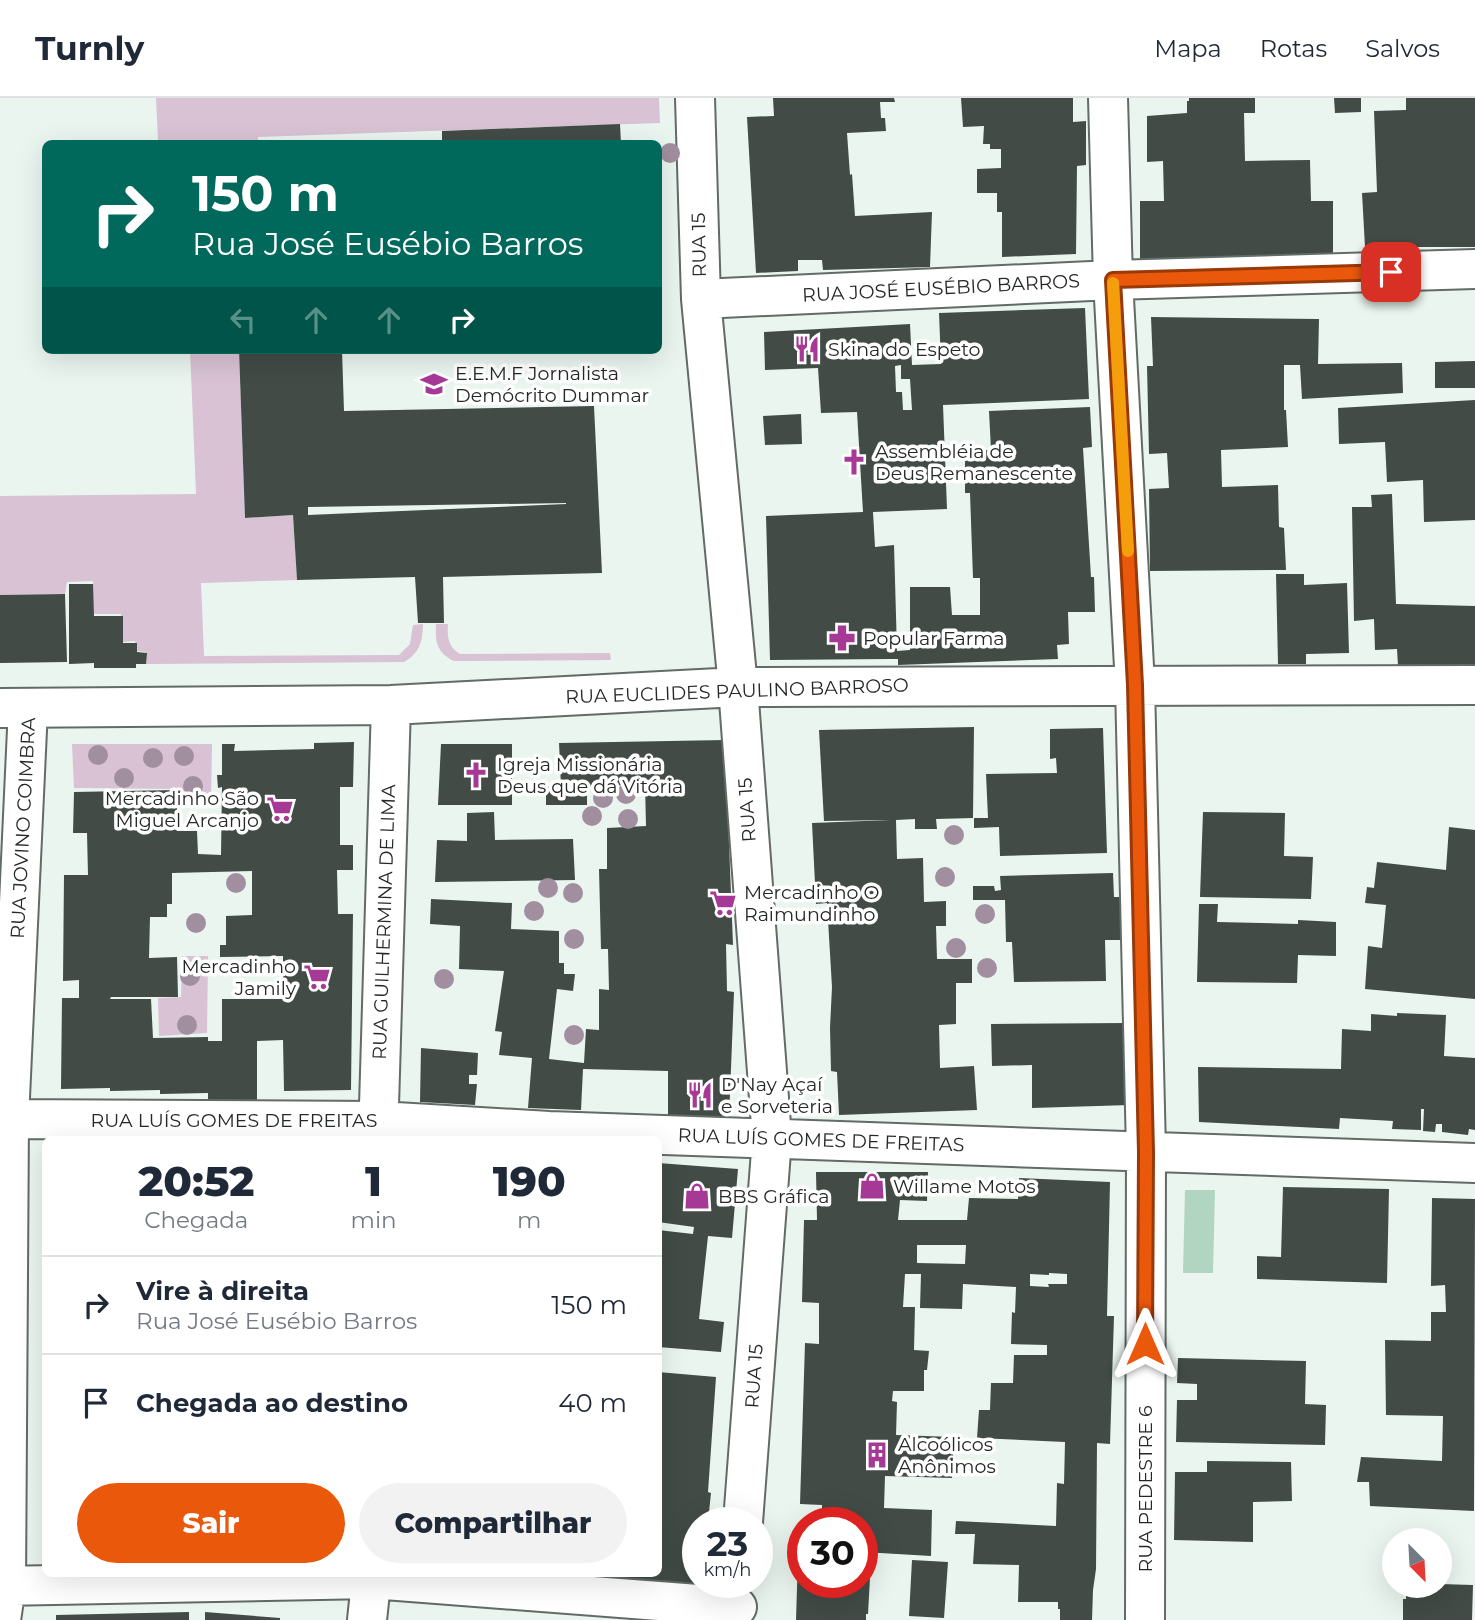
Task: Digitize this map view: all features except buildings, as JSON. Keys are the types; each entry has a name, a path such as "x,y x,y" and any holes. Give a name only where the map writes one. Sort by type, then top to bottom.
{"street":[{"name":"RUA 15","path":"695,98 701,299 738,687 772,1138 744,1507"},
{"name":"RUA PEDESTRE 6","path":"1108,98 1113,280 1135,685 1146,1152 1145,1620"},
{"name":"RUA JOSÉ EUSÉBIO BARROS","path":"701,299 1113,280 1475,269"},
{"name":"RUA EUCLIDES PAULINO BARROSO","path":"14,708 391,705 738,687 1475,684"},
{"name":"RUA GUILHERMINA DE LIMA","path":"379,1130 391,705"},
{"name":"RUA JOVINO COIMBRA","path":"2,1598 5,1119 14,708"},
{"name":"RUA LUÍS GOMES DE FREITAS","path":"5,1119 379,1130 549,1131 1475,1163"},
{"path":"2,1598 355,1577"},
{"path":"367,1620 372,1577"},
{"path":"386,1577 737,1603"}],"shaded area":[{"path":"156,98 659,98 660,123 258,137 258,140 158,140"},
{"path":"190,354 239,354 245,518 293,515 297,580 201,583 204,656 399,655 410,644 413,625 423,624 419,646 413,655 404,662 146,664 146,652 136,651 135,641 122,642 121,614 92,614 93,581 67,582 65,594 0,595 0,496 196,494"},
{"path":"436,624 448,624 449,641 460,654 610,653 611,660 454,661 438,646"},
{"path":"72,744 212,744 211,804 177,803 177,789 74,788"},
{"path":"182,956 208,956 207,1033 159,1036 158,998 181,997"},
{"path":"1185,1190 1215,1190 1213,1273 1183,1273"}],"slow traffic":[{"path":"1113,283 1128,551"}],"place":[{"name":"Skina do Espeto","path":"807,349"},
{"name":"E.E.M.F Jornalista Demócrito Dummar","path":"434,384"},
{"name":"Assembléia de Deus Remanescente","path":"854,462"},
{"name":"Popular Farma","path":"842,638"},
{"name":"Igreja Missionária Deus que dá Vitória","path":"476,775"},
{"name":"Mercadinho São Miguel Arcanjo","path":"280,809"},
{"name":"Mercadinho O Raimundinho","path":"723,903"},
{"name":"Mercadinho Jamily","path":"317,977"},
{"name":"D'Nay Açaí e Sorveteria","path":"700,1095"},
{"name":"Willame Motos","path":"872,1186"},
{"name":"BBS Gráfica","path":"697,1196"},
{"name":"Alcoólicos Anônimos","path":"877,1455"}],"route":[{"path":"1145,1344 1146,1152 1135,685 1113,280 1391,272"}]}
